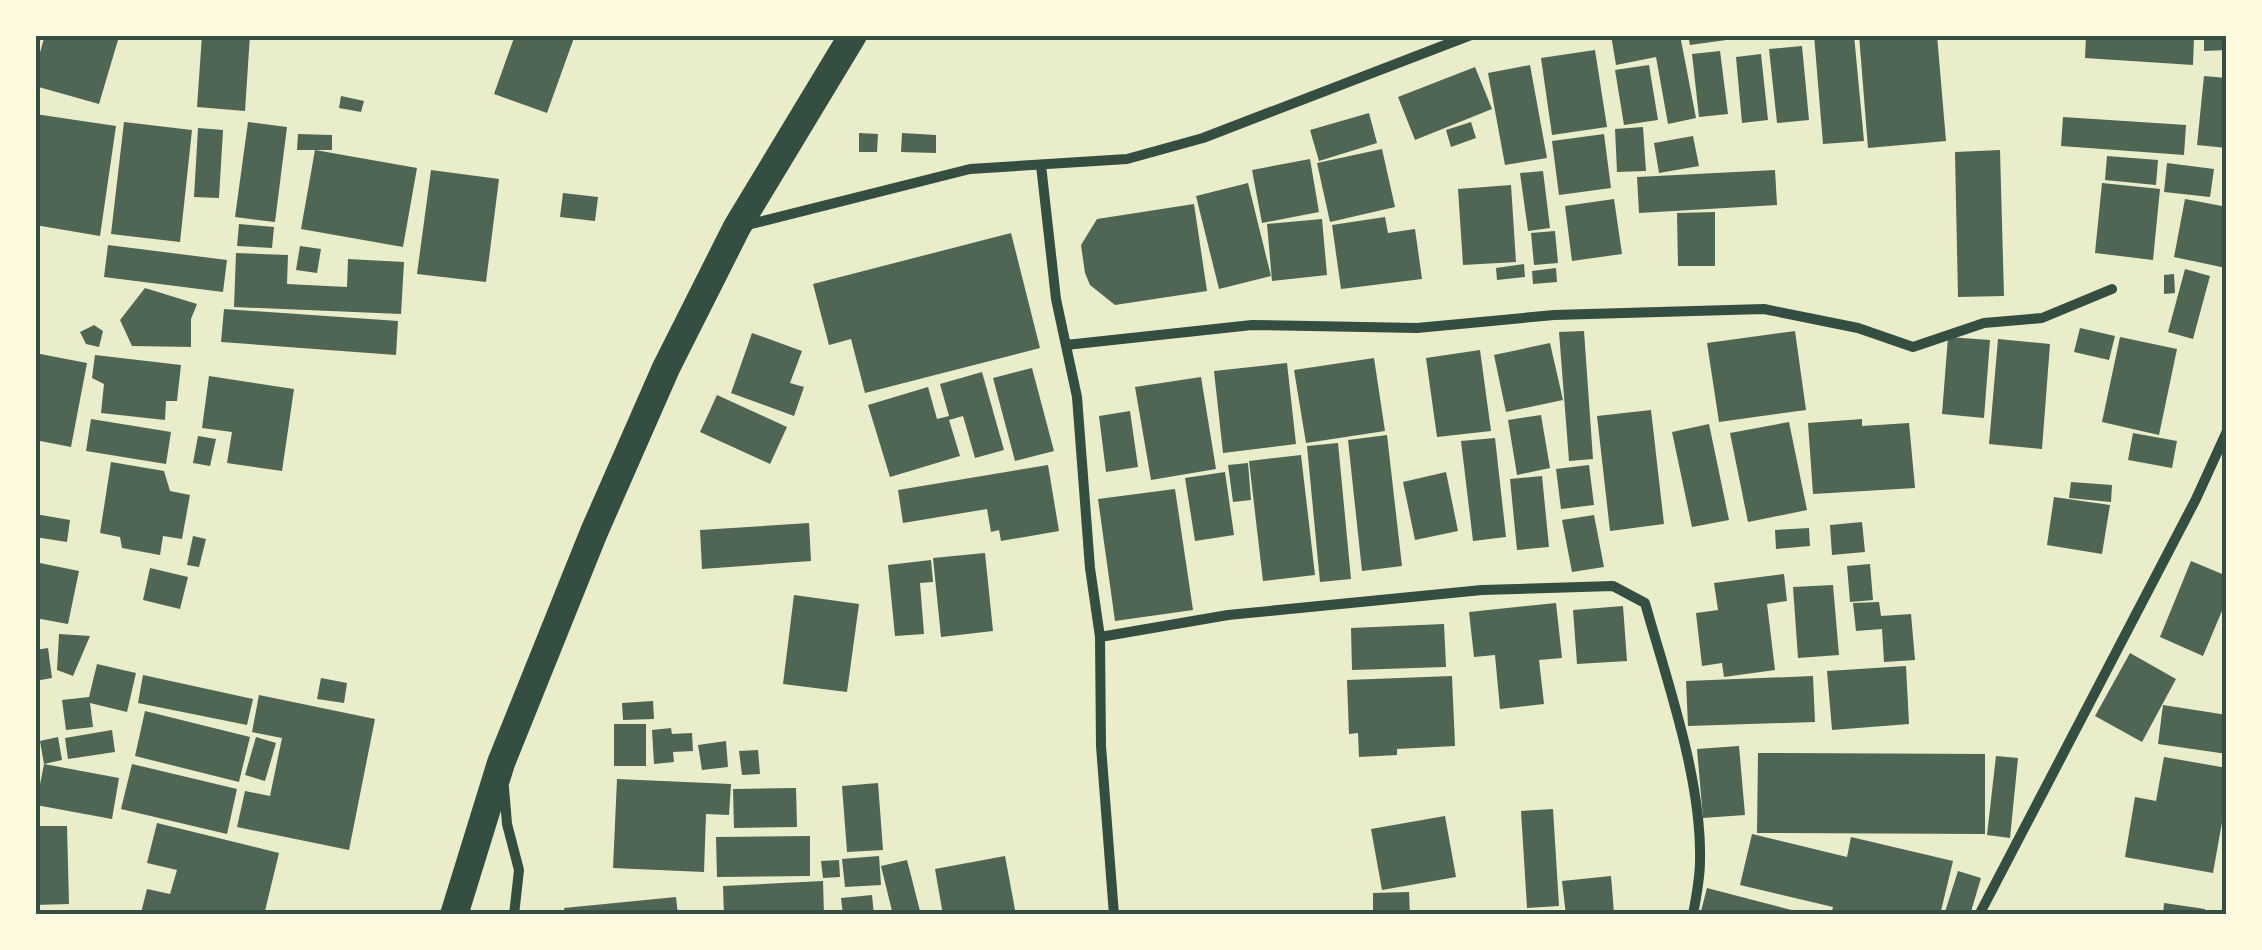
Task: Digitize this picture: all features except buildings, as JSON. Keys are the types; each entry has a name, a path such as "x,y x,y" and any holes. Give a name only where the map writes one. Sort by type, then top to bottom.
{"highway":[{"path":"454,915 501,763 594,532 666,368 737,227 853,35"}],"street":[{"path":"737,227 970,170 1127,159 1204,138 1471,35"},
{"path":"1042,165 1056,299 1077,397 1090,568 1100,637 1101,746 1114,915"},
{"path":"1066,345 1252,324 1417,328 1554,315 1764,309 1858,328 1913,347 1984,323 2042,318 2112,288"},
{"path":"1979,915 2196,499 2227,431"},
{"path":"1100,637 1228,615 1482,590 1613,586 1645,603 1676,718 1696,806 1700,862 1693,915"},
{"path":"501,763 507,824 520,870 514,915"}]}
